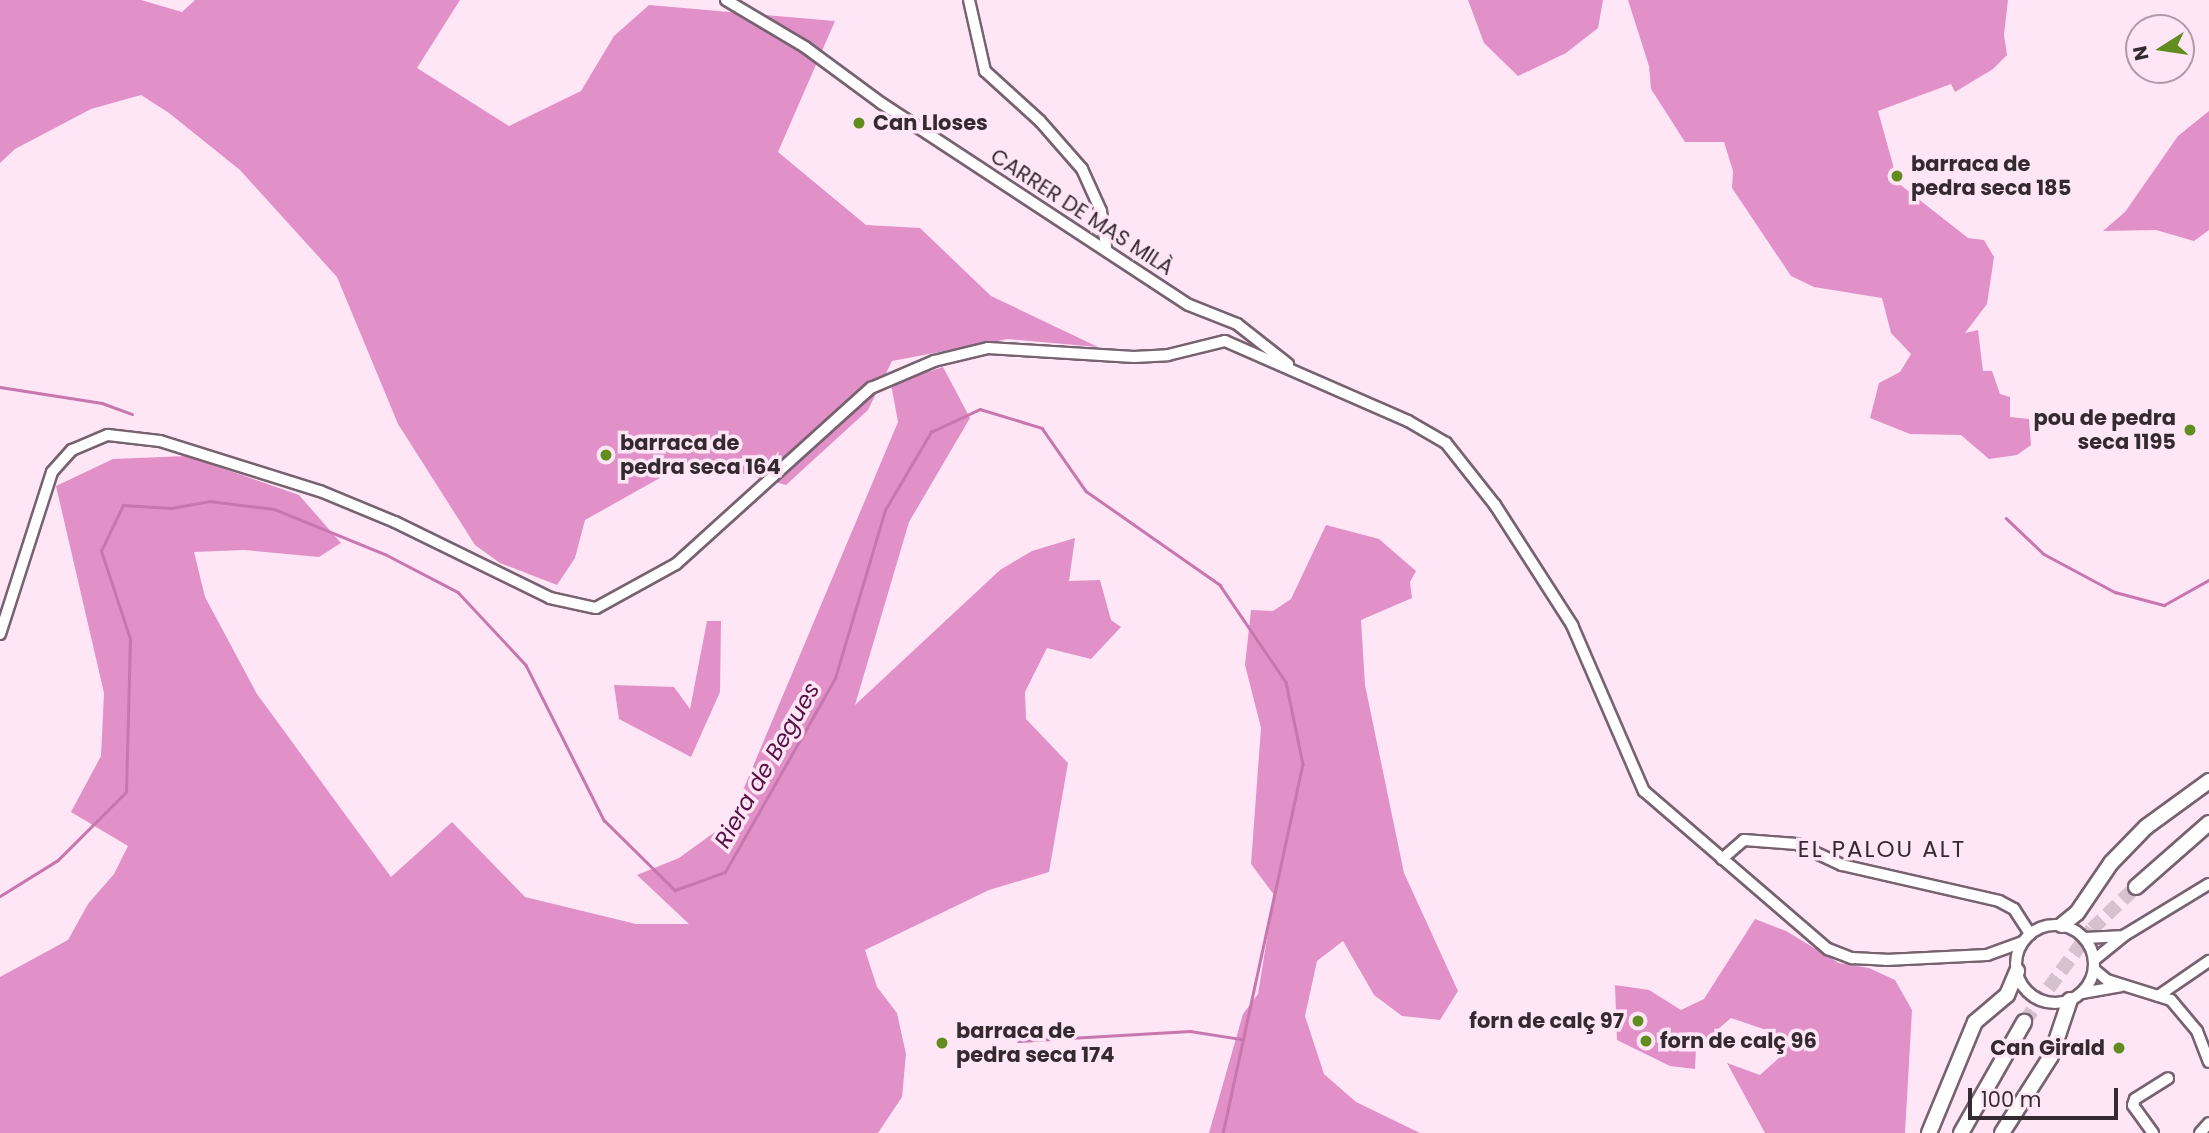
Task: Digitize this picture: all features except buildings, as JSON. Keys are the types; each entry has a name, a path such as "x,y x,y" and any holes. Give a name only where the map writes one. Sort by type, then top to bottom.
{"main road":[{"path":"2062,925 2082,907 2111,863 2146,827 2209,781"},
{"path":"2136,887 2209,822"},
{"path":"1929,1133 1975,1022 2007,995 2017,968"},
{"path":"2002,1133 2051,1056 2076,997"},
{"path":"1961,1133 2024,1022"}],"street":[{"path":"969,0 985,71 1040,121 1082,169 1101,211 1106,247"},
{"name":"CARRER DE MAS MILÀ","path":"731,2 977,167 1106,247 1189,305 1237,324 1304,377"},
{"path":"0,634 52,472 72,450 108,435 160,441 320,491 565,604 596,608 676,564 864,392 934,361 988,348 1134,358 1168,355 1225,341 1431,433 1471,469 1585,649 1644,791 1722,859 1839,954 1886,960 1987,955 2046,926"},
{"path":"1722,859 1744,841 1797,844 1842,865 1999,901 2021,918 2046,926 2062,925 2085,938 2125,935"},
{"path":"2076,997 2095,965 2125,935 2209,884"},
{"path":"2017,968 2026,938 2021,918"},
{"path":"2085,938 2095,965 2123,985 2171,1000 2187,1016 2209,1062"},
{"path":"1987,955 2017,968 2037,998 2076,997 2123,985"},
{"path":"2158,996 2209,961"},
{"path":"2153,1133 2133,1105 2135,1099 2168,1078"},
{"path":"2200,1133 2209,1123"}],"shaded area":[{"path":"0,0 141,0 182,12 195,0 460,0 417,68 509,126 581,91 614,36 649,5 835,21 778,152 866,225 920,228 991,296 1098,347 1008,339 892,361 868,410 786,485 692,460 585,520 575,558 557,585 500,563 475,545 398,424 337,277 240,170 169,113 141,95 91,109 15,149 0,163"},
{"path":"1468,0 1603,0 1598,28 1566,53 1518,76 1484,43"},
{"path":"1628,0 2008,0 2004,35 2007,55 1993,69 1955,92 1951,84 1878,111 1898,183 1968,238 1984,240 1994,257 1987,304 1965,333 1978,330 1983,371 1992,371 2000,394 2010,397 2010,417 2029,419 2031,445 2017,455 1989,459 1961,435 1910,434 1870,418 1879,383 1900,372 1911,354 1891,333 1882,298 1814,287 1791,276 1732,188 1733,171 1724,142 1685,142 1651,89 1649,66"},
{"path":"2209,111 2209,230 2194,241 2156,230 2103,231 2125,212 2178,136"},
{"path":"943,367 970,418 909,522 855,705 1000,570 1032,551 1075,538 1069,581 1100,580 1111,620 1121,627 1091,659 1047,648 1025,692 1026,719 1068,763 1049,872 989,890 865,950 877,987 897,1013 906,1054 902,1097 878,1133 0,1133 0,977 68,940 88,904 114,874 128,846 71,812 101,756 104,693 56,486 113,459 187,456 299,495 341,543 319,557 244,550 194,552 205,597 257,694 391,877 452,822 525,897 636,924 689,924 637,875 679,858 730,821 898,422 891,384"},
{"path":"1326,525 1379,539 1416,571 1410,582 1412,598 1361,620 1365,685 1404,873 1458,991 1440,1020 1402,1016 1374,995 1343,941 1317,961 1305,1016 1324,1074 1356,1102 1420,1133 1209,1133 1243,1014 1258,994 1274,895 1251,864 1261,728 1245,665 1251,610 1273,611 1291,599"},
{"path":"707,621 721,621 720,692 691,757 619,719 614,685 674,687 690,709"},
{"path":"1755,919 1786,931 1839,963 1869,968 1895,980 1912,1010 1905,1133 1765,1133 1727,1063 1760,1075 1781,1056 1778,1034 1731,1018 1696,1048 1695,1069 1670,1066 1617,1040 1615,985 1649,990 1681,1010 1704,999"}],"waterway":[{"path":"0,387 102,403 132,414"},
{"name":"Riera de Begues","path":"0,896 58,860 126,792 130,639 101,551 123,505 171,508 209,501 274,509 385,554 458,592 526,665 604,820 675,890 725,872 835,678 885,510 931,432 980,409 1042,428 1086,491 1220,585 1286,682 1303,764 1223,1133"},
{"path":"2006,518 2044,554 2115,592 2164,605 2209,580"},
{"path":"1018,1041 1190,1031 1241,1039"}],"tunnel":[{"path":"2024,1022 2092,929 2136,887"}],"place":[{"name":"Can Lloses","path":"859,123"},
{"name":"barraca de pedra seca 185","path":"1897,176"},
{"name":"pou de pedra seca 1195","path":"2190,430"},
{"name":"barraca de pedra seca 164","path":"606,455"},
{"name":"forn de calç 97","path":"1638,1021"},
{"name":"forn de calç 96","path":"1646,1041"},
{"name":"barraca de pedra seca 174","path":"942,1043"},
{"name":"Can Girald","path":"2119,1048"}],"district":[{"name":"EL PALOU ALT","path":"1882,849"}]}
